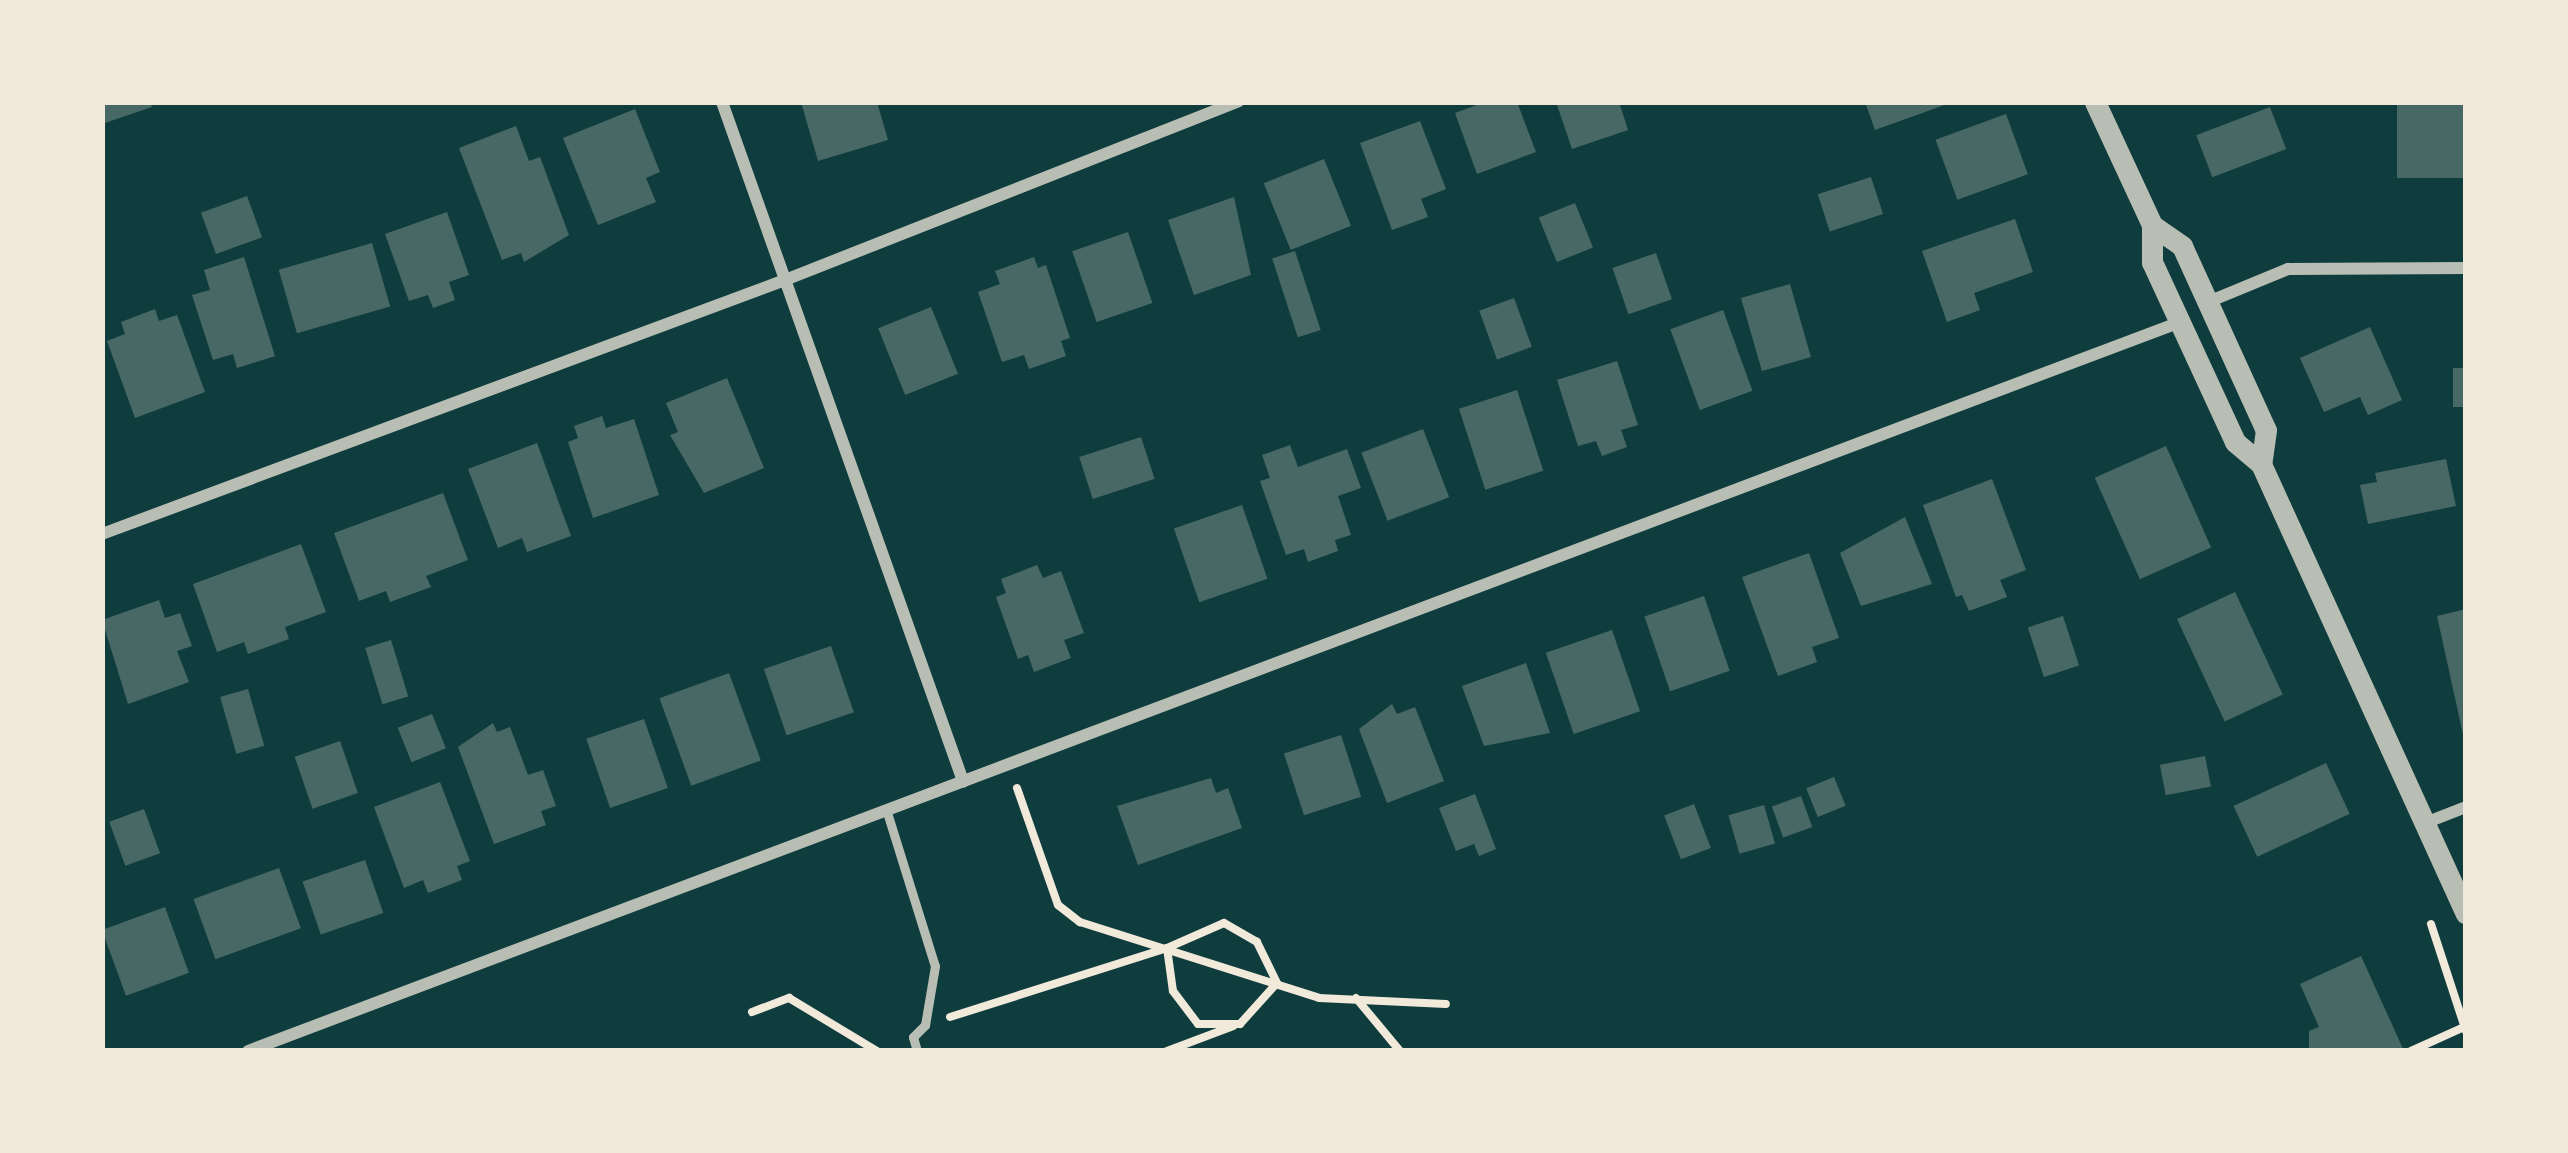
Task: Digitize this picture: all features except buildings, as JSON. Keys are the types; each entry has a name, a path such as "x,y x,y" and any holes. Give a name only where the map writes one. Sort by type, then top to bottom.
{"street":[{"path":"722,102 963,781"},
{"path":"102,533 785,280 1238,102"},
{"path":"2095,102 2152,225 2152,262 2235,442 2261,464 2466,914"},
{"path":"2152,225 2182,246 2208,302 2266,430 2261,464"},
{"path":"2208,302 2288,269 2466,268"},
{"path":"248,1051 2180,322"},
{"path":"2425,823 2466,807"}],"lane":[{"path":"886,809 935,966 925,1025 913,1036 917,1051"}],"path":[{"path":"1008,764 1058,905 1080,922 1319,998 1446,1004"},
{"path":"2411,1051 2465,1029 2425,908"},
{"path":"925,1025 1167,948 1224,923 1257,941 1277,983"},
{"path":"1167,948 1173,991 1198,1024 1240,1024"},
{"path":"1167,1051 1240,1024 1277,983"},
{"path":"752,1012 789,998 877,1051"},
{"path":"1355,998 1400,1051"}]}
